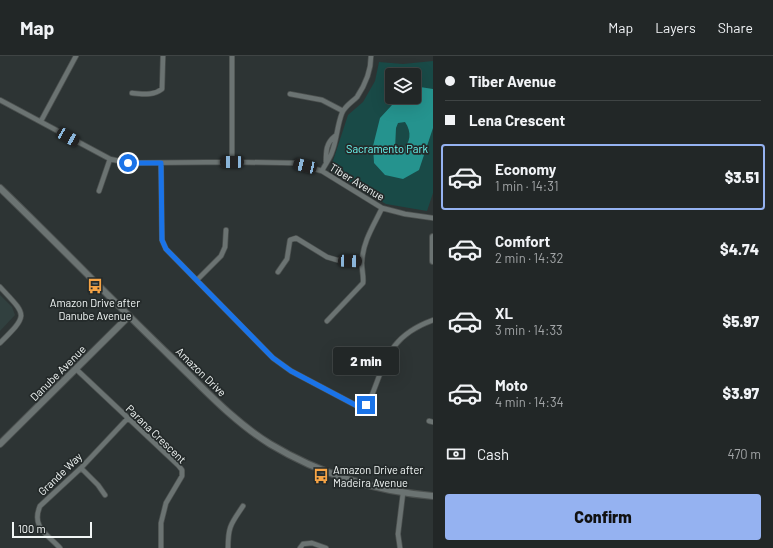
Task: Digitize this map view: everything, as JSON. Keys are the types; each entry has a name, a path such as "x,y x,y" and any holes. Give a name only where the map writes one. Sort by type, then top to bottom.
{"street":[{"path":"41,121 76,56"},
{"path":"132,93 149,94 156,93 162,89 163,56"},
{"path":"232,56 232,162"},
{"path":"322,171 326,162 326,151 330,140 335,136 343,111 356,97 367,78 371,56"},
{"path":"290,94 322,100 343,111"},
{"name":"Tiber Avenue","path":"0,100 110,159 128,163 294,163 322,171 382,208 405,214 433,218"},
{"path":"99,191 110,159"},
{"path":"161,163 162,240 166,249 279,362 291,371 361,408 370,400 391,349 405,334 421,324 433,320"},
{"name":"Amazon Drive","path":"0,188 62,247 128,316 228,412 270,443 322,470 359,483 403,493 433,496"},
{"path":"327,321 362,283 364,276 362,261 366,241 382,208"},
{"path":"197,280 221,256 225,247 226,230"},
{"path":"433,237 433,261"},
{"path":"278,272 287,259 290,240 296,238 327,257 337,260 362,261"},
{"path":"0,287 20,308 22,318 20,323 0,343"},
{"name":"Danube Avenue","path":"0,444 76,370 128,316"},
{"name":"Parana Crescent","path":"76,370 182,470 182,476 166,503 161,523 161,548"},
{"name":"Grande Way","path":"60,548 40,528 37,522 37,514 40,506 81,468 128,418"},
{"path":"81,468 105,495"},
{"path":"400,548 398,534 403,493"},
{"path":"228,548 228,533 230,524 243,506"},
{"path":"300,548 303,544 312,543 326,548"}],"shaded area":[{"path":"0,295 12,307 15,315 0,331"}],"green space":[{"name":"Sacramento Park","path":"433,61 433,193 427,211 386,204 330,170 348,115 363,102 375,81 379,62 403,64"}],"water":[{"path":"421,87 433,89 433,128 419,170 403,179 385,175 374,163 373,146 380,118 392,105 421,104","holes":["405,122 409,130 409,141 407,144 401,151 395,149 396,128 398,123"]}],"place":[{"name":"Amazon Drive after Danube Avenue","path":"95,286"},
{"name":"Amazon Drive after Madeira Avenue","path":"321,476"}],"route":[{"path":"128,163 161,163 162,240 166,249 273,358 291,371 361,408 366,405"}]}
